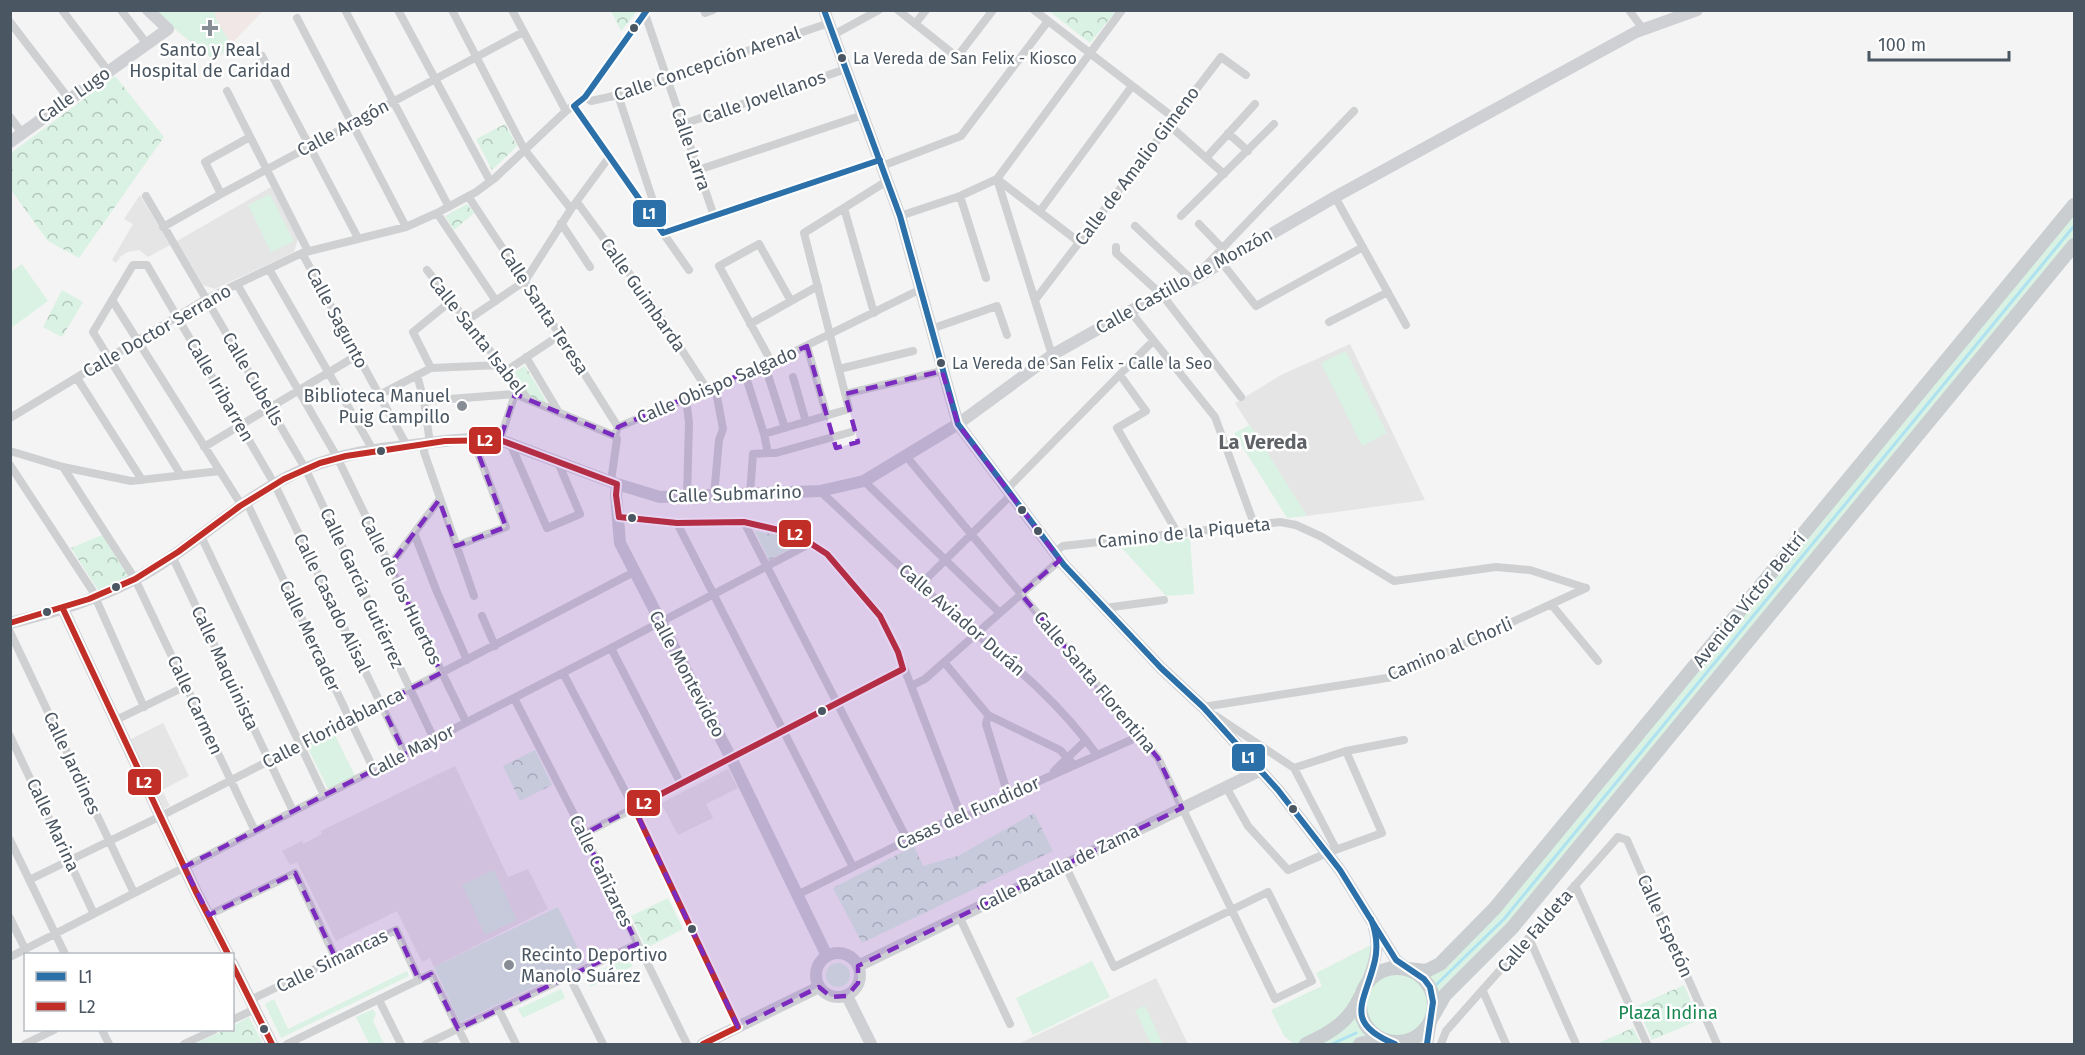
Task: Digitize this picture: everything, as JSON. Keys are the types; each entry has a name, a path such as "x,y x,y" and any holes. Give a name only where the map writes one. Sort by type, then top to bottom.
{"main road":[{"name":"Calle Lugo","path":"10,141 168,29 148,10"},
{"path":"824,10 900,216 958,424 1057,556 1161,668 1203,707 1332,851 1396,960 1418,974 1430,987 1435,1004 1427,1044"},
{"name":"Calle Castillo de Monzón","path":"958,424 1052,356 1130,311 1192,280 1335,197 1643,29 1697,10"},
{"name":"Avenida Víctor Beltrí","path":"1408,969 1426,971 1440,964 1496,908 2074,205"},
{"name":"Avenida Víctor Beltrí","path":"1432,1018 1445,995 1512,928 2074,245"},
{"name":"Calle Submarino","path":"10,623 95,599 135,579 173,558 244,504 275,485 305,468 337,457 427,443 473,440 505,441 614,483 658,497 820,491 864,481 958,424"},
{"name":"Calle Montevideo","path":"614,483 619,517 619,540 731,758 827,956"},
{"path":"63,609 184,867 228,953"},
{"name":"Calle Batalla de Zama","path":"858,966 1261,770"},
{"path":"1372,921 1377,948 1360,1005 1364,1021 1374,1034 1392,1043"},
{"path":"841,953 854,960 858,966 860,975 858,983 854,991 847,996 831,997 819,987 815,972 819,963 827,956 841,953"},
{"path":"234,967 272,1044"},
{"path":"1306,1044 1333,1031 1344,1021 1355,1008 1370,980 1379,972 1390,968 1408,969"},
{"path":"704,1044 819,987"},
{"path":"847,996 871,1044"},
{"path":"1360,1044 1372,1041 1403,1042 1424,1031 1432,1018"}],"street":[{"path":"62,10 108,71"},
{"path":"121,10 147,44"},
{"path":"345,10 449,207"},
{"path":"398,10 490,181"},
{"name":"Calle Guimbarda","path":"452,10 524,149 574,205 654,307 711,387 723,429 719,440 714,495"},
{"path":"512,10 566,111"},
{"path":"833,35 879,10"},
{"path":"898,10 957,57 993,10"},
{"path":"915,24 926,10"},
{"path":"1034,10 1132,86 1224,174"},
{"path":"900,216 960,196 997,179 1122,10"},
{"path":"1629,10 1643,29"},
{"name":"Calle Larra","path":"646,12 714,216"},
{"name":"Calle Doctor Serrano","path":"10,418 206,299 305,252 406,227 468,196 490,181 566,111 585,97 646,12"},
{"path":"297,18 406,227"},
{"path":"663,233 961,136 1048,21"},
{"path":"10,22 69,99"},
{"name":"Calle Concepción Arenal","path":"585,97 591,101 618,95 829,23"},
{"name":"Calle Aragón","path":"164,227 267,169 523,32"},
{"path":"262,56 358,238"},
{"name":"Calle de Amalio Gimeno","path":"1035,300 1221,57 1246,75"},
{"name":"Calle Jovellanos","path":"683,124 846,69"},
{"path":"1040,211 1132,86"},
{"name":"Calle Sagunto","path":"227,91 267,169 305,252 407,446"},
{"path":"618,95 663,233"},
{"path":"1206,158 1255,104"},
{"path":"574,105 690,270"},
{"path":"1135,226 1192,280 1354,111"},
{"path":"698,170 863,115"},
{"path":"10,117 22,133"},
{"path":"1181,216 1274,124"},
{"path":"1228,133 1248,150"},
{"path":"221,194 205,162 250,137"},
{"path":"466,321 525,281 561,223 610,156"},
{"path":"997,179 1079,242"},
{"path":"997,179 1052,356"},
{"path":"765,434 849,409 804,233 887,181"},
{"name":"Calle Cubells","path":"146,196 305,468"},
{"name":"Calle Santa Teresa","path":"468,196 618,427"},
{"path":"960,196 986,278"},
{"path":"1335,197 1406,325"},
{"path":"844,208 874,313"},
{"path":"437,213 496,301"},
{"path":"561,223 590,267"},
{"path":"1198,224 1222,248"},
{"path":"785,428 769,364 719,266 759,244 790,301"},
{"path":"1222,263 1256,306 1363,247"},
{"path":"1116,248 1116,253 1162,296 1241,397"},
{"name":"Calle Iribarren","path":"112,300 134,265 147,265 275,485"},
{"path":"269,269 373,450"},
{"name":"Calle Santa Isabel","path":"427,270 528,400"},
{"name":"Calle de los Huertos","path":"237,284 337,457 466,722"},
{"path":"750,324 818,286"},
{"name":"Calle Obispo Salgado","path":"615,436 618,427 769,364 921,289"},
{"path":"1329,321 1388,292"},
{"path":"112,300 93,333 181,475"},
{"name":"Calle Mercader","path":"112,300 204,447 244,504 374,770"},
{"path":"431,368 413,332 451,301"},
{"path":"932,329 997,306 1007,335"},
{"path":"1130,311 1215,417 1254,524"},
{"path":"379,395 431,368 503,368 526,357 560,335"},
{"path":"920,585 946,561 1153,340"},
{"path":"807,346 827,416"},
{"path":"839,369 913,351"},
{"path":"526,357 558,412"},
{"path":"204,447 351,359"},
{"path":"845,394 942,371"},
{"path":"745,374 765,434 768,453"},
{"path":"417,375 424,401 427,443 424,452 474,596"},
{"path":"1120,375 1146,411 1116,428 1178,534"},
{"path":"793,377 806,422"},
{"path":"77,378 142,480"},
{"path":"515,394 505,441 547,528 580,514 557,460"},
{"path":"424,401 515,394 615,436 617,439 614,483"},
{"path":"686,398 689,423 687,496"},
{"path":"750,494 753,454 776,453 851,432"},
{"path":"456,546 506,527 473,440"},
{"path":"10,452 63,467 131,481 220,471"},
{"name":"Calle Santa Florentina","path":"906,456 1158,758 1275,999 1312,981 1268,892 1232,910"},
{"path":"10,465 92,590 144,707"},
{"name":"Calle Carmen","path":"63,467 135,579 255,831"},
{"name":"Calle García Gutiérrez","path":"305,468 434,739"},
{"path":"864,481 1000,613"},
{"name":"Calle Casado Alisal","path":"275,485 405,754"},
{"name":"Calle Aviador Durán","path":"820,491 920,585 1036,684 1097,755"},
{"path":"390,565 440,500"},
{"path":"619,517 677,523 744,522 796,534 827,554 880,616 898,652 962,818"},
{"path":"744,522 907,839"},
{"name":"Camino de la Piqueta","path":"1057,556 1063,546 1280,522 1296,525 1322,537 1394,581 1496,567 1530,570 1586,588"},
{"path":"677,523 854,867"},
{"path":"414,533 467,660"},
{"path":"201,536 324,795"},
{"name":"Calle Mayor","path":"10,957 811,543"},
{"path":"910,686 925,679 1022,594 1057,556"},
{"name":"Calle Maquinista","path":"173,558 293,811"},
{"name":"Calle Floridablanca","path":"29,880 350,720 634,572"},
{"name":"Camino al Chorli","path":"1203,707 1392,677 1586,588"},
{"path":"1105,608 1164,600"},
{"path":"1551,604 1598,661"},
{"path":"482,616 495,645"},
{"name":"Calle Jardines","path":"10,632 134,893"},
{"path":"611,648 681,784"},
{"path":"944,662 988,716 1042,740 1060,750 1071,762 1086,740"},
{"path":"584,834 903,669"},
{"path":"563,673 634,808 738,1027"},
{"path":"116,720 186,686"},
{"name":"Calle Cañizares","path":"514,698 687,1044"},
{"path":"1203,707 1294,768 1332,851"},
{"path":"988,716 986,724 1008,795"},
{"name":"Calle Marina","path":"10,736 94,914"},
{"name":"Casas del Fundidor","path":"797,895 907,839 940,824 981,811 1008,795 1048,777 1071,762 1097,755 1140,736"},
{"path":"1294,768 1346,751 1404,740"},
{"path":"1226,787 1248,826 1288,870 1382,833 1346,751"},
{"name":"Calle Faldeta","path":"1441,1044 1446,1031 1618,837 1627,840"},
{"path":"10,840 64,953"},
{"name":"Calle Espetón","path":"1627,840 1717,1044"},
{"path":"1065,865 1114,967 1232,910"},
{"path":"209,915 295,873 336,959"},
{"path":"1575,885 1647,1044"},
{"path":"959,916 1010,1023"},
{"path":"10,918 25,949"},
{"name":"Calle Simancas","path":"234,1018 253,1004 336,959 396,930 419,980"},
{"path":"1529,938 1576,1044"},
{"path":"426,1044 637,944"},
{"path":"287,1044 431,974 466,1044"},
{"path":"569,976 603,1044"},
{"path":"1483,991 1506,1044"},
{"path":"379,1000 401,1044"},
{"path":"499,1010 516,1044"},
{"path":"25,1044 50,1031"},
{"path":"184,1044 198,1033"}],"highlighted area":[{"path":"807,346 836,448 858,442 845,394 942,371 958,424 1060,560 1021,594 1158,758 1182,808 858,966 858,983 847,996 831,997 819,987 738,1027 634,808 584,834 637,944 458,1029 431,974 419,980 396,930 336,959 295,873 209,915 184,867 405,754 381,704 441,673 390,565 439,500 456,546 506,527 473,440 500,440 515,394 615,436 618,427"}],"shaded area":[{"name":"Santo y Real Hospital de Caridad","path":"152,11 263,11 215,61"},
{"path":"271,187 298,239 294,252 215,289 203,285 177,241"},
{"path":"140,195 170,245 148,257 139,250 128,252 116,263 112,260 133,224 124,219"},
{"path":"1350,344 1425,500 1307,516 1235,403 1281,375"},
{"path":"163,723 189,776 162,790 170,806 164,809 131,739"},
{"path":"455,766 508,877 528,869 548,909 434,967 430,958 422,962 397,911 336,941 297,862 290,865 282,851 302,841 303,844 322,834 321,831"},
{"path":"728,769 738,788 706,804 713,818 678,835 661,803"},
{"path":"1156,978 1188,1044 1018,1044"}],"green space":[{"name":"Santo y Real Hospital de Caridad","path":"152,11 214,11 217,21 231,44 215,61"},
{"path":"611,11 637,11 621,31"},
{"path":"1049,11 1116,11 1090,43"},
{"path":"115,76 164,137 79,258 48,241 11,190 11,153"},
{"path":"505,124 517,146 492,170 476,139"},
{"path":"270,194 294,241 271,252 248,205"},
{"path":"467,204 474,213 454,230 445,216"},
{"path":"2074,205 2074,245 1512,928 1452,988 1424,1031 1409,1040 1391,1041 1395,1044 1294,1044 1284,1036 1271,1010 1322,986 1316,973 1369,946 1377,948 1374,976 1390,968 1440,964"},
{"path":"22,264 48,301 11,328 11,272"},
{"path":"62,290 83,302 62,337 43,327"},
{"path":"1346,351 1387,433 1362,446 1321,363"},
{"path":"525,366 548,404 530,396 514,372"},
{"path":"1250,425 1307,516 1287,518 1234,433"},
{"path":"755,531 794,538 798,545 769,560"},
{"path":"102,535 128,576 98,590 71,548"},
{"path":"1190,538 1194,594 1166,596 1119,545"},
{"path":"334,733 355,776 328,789 307,746"},
{"path":"535,750 552,785 520,801 503,766"},
{"path":"1034,813 1053,851 862,943 833,888 914,846 923,866 958,856"},
{"path":"494,870 517,920 485,935 462,885"},
{"path":"668,898 683,929 646,948 631,916"},
{"name":"Recinto Deportivo Manolo Suárez","path":"558,907 585,963 460,1022 434,967"},
{"path":"628,957 633,966 590,987 586,977"},
{"path":"1092,961 1110,997 1033,1035 1016,998"},
{"path":"838,963 846,967 850,975 846,983 838,987 830,983 826,975 830,967"},
{"path":"407,971 409,976 281,1038 265,1004 274,999 288,1029"},
{"name":"Plaza Indina","path":"1684,985 1699,1020 1652,1040 1637,1006"},
{"path":"561,989 565,998 523,1018 518,1009"},
{"path":"1145,1006 1163,1044 1151,1044 1135,1010"},
{"path":"373,1009 376,1014 373,1021 383,1042 391,1044 369,1044 356,1017"},
{"path":"249,1017 263,1044 194,1044 223,1031 234,1031 234,1025"},
{"path":"1633,1028 1641,1044 1596,1044"}],"waterway":[{"path":"1437,984 1504,919 2074,226"},
{"path":"1332,1044 1356,1033"}],"transit line":[{"name":"L1","path":"647,10 585,97 574,106 663,233 880,160"},
{"name":"L1","path":"824,10 900,216 958,424 1064,565 1161,668 1203,707 1278,790 1340,870 1396,960 1424,979 1430,987 1433,1002 1427,1044"},
{"name":"L2","path":"10,623 89,599 135,579 178,552 240,506 284,479 320,463 346,456 445,441 500,440 617,484 619,517"},
{"name":"L2","path":"619,517 677,523 744,522 796,534 827,554 880,616 898,652 903,669"},
{"name":"L2","path":"63,609 196,892 227,953"},
{"name":"L2","path":"703,1044 738,1027 634,808 903,669"},
{"name":"L1","path":"1371,919 1375,934 1375,960 1361,1009 1368,1027 1378,1036 1395,1044"},
{"name":"L2","path":"234,968 272,1044"}],"place":[{"name":"Santo y Real Hospital de Caridad","path":"210,28"},
{"name":"La Vereda de San Felix - Kiosco","path":"842,58"},
{"name":"La Vereda de San Felix - Calle la Seo","path":"941,363"},
{"name":"Biblioteca Manuel Puig Campillo","path":"462,406"},
{"name":"Recinto Deportivo Manolo Suárez","path":"509,965"}],"district":[{"name":"La Vereda","path":"1263,442"}]}
